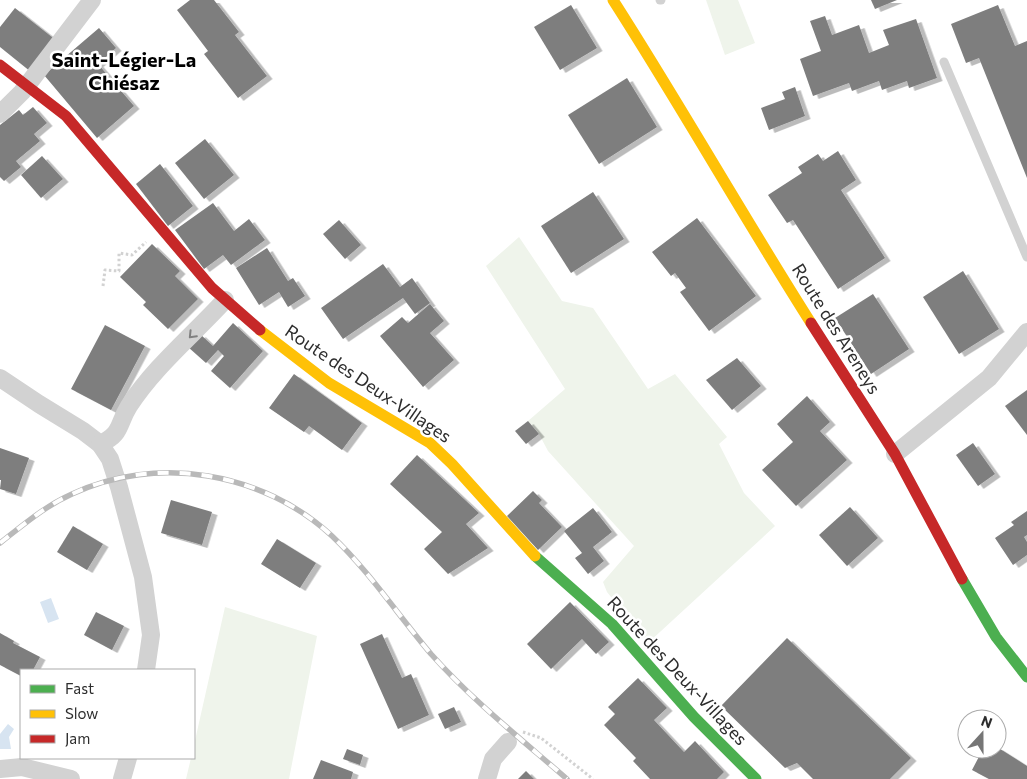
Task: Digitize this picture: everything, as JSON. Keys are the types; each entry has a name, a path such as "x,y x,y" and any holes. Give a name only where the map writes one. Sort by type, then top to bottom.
{"main road":[{"name":"Route des Areneys","path":"613,0 668,86 717,171 794,296 895,454 960,576 996,637 1027,677"},
{"name":"Route des Deux-Villages","path":"0,65 66,116 212,288 225,300 300,362 330,383 418,435 441,453 524,546 612,624 694,718 756,779"}],"street":[{"path":"0,114 28,85 92,0"},
{"path":"100,444 113,438 116,434 128,408 148,379 225,300"},
{"path":"895,454 989,378 1027,332"},
{"path":"0,378 83,431 100,444 110,459 143,577 151,635 146,669"},
{"path":"487,779 493,759 508,742"},
{"path":"122,779 128,759"},
{"path":"0,769 22,767 71,779"}],"lane":[{"path":"944,62 1027,257"}],"path":[{"path":"103,286 105,270 119,271 119,253 132,255 146,242 148,235"},
{"path":"508,742 523,732 541,738 593,779"}],"shaded area":[{"path":"706,0 738,0 755,43 725,55"},
{"path":"519,237 562,301 593,308 648,389 675,374 727,437 719,444 744,493 775,526 648,643 607,592 603,582 634,546 548,451 539,434 528,421 565,389 486,266"},
{"path":"225,607 317,636 289,779 186,779 191,759 195,759 195,741"}],"water":[{"path":"51,598 59,619 48,623 40,602"},
{"path":"8,724 14,729 9,737 11,749 0,749 0,734"}],"building":[{"path":"190,0 214,0 239,32 235,35 267,76 238,98 204,54 208,51 177,10"},
{"path":"871,0 897,0 875,9"},
{"path":"571,5 597,48 560,70 534,27"},
{"path":"998,5 1015,46 1027,41 1027,178 979,58 966,63 951,24"},
{"path":"15,8 57,41 31,72 0,47 0,27"},
{"path":"825,16 832,35 859,25 869,53 889,45 883,30 916,19 937,78 909,88 907,81 882,90 879,81 852,91 849,83 813,96 800,59 821,51 810,21"},
{"path":"99,28 116,48 98,64 134,106 97,138 44,75"},
{"path":"627,78 657,127 599,164 568,115"},
{"path":"795,87 805,116 769,130 761,108 785,99 782,92"},
{"path":"33,107 47,123 34,134 40,141 16,161 21,167 4,181 0,177 0,125 19,110 23,115"},
{"path":"205,139 234,175 204,199 175,163"},
{"path":"838,151 856,180 841,190 885,258 838,289 793,220 787,223 768,195 802,173 798,167 818,154 823,161"},
{"path":"42,156 63,179 41,198 21,175"},
{"path":"160,164 193,206 168,226 136,184"},
{"path":"593,192 624,239 571,273 541,226"},
{"path":"213,203 234,231 249,219 265,240 231,265 223,255 204,269 175,230"},
{"path":"697,218 756,296 709,331 680,292 686,288 675,273 671,276 652,252"},
{"path":"339,220 361,245 345,259 323,234"},
{"path":"152,244 180,271 175,276 198,299 168,329 143,305 146,302 120,277"},
{"path":"267,248 288,281 293,278 305,296 288,307 279,292 259,305 236,268"},
{"path":"383,264 400,287 412,278 430,303 415,314 403,298 343,339 321,308"},
{"path":"963,271 999,329 959,354 923,297"},
{"path":"873,294 909,349 871,374 835,318"},
{"path":"430,304 444,321 430,333 454,360 423,387 380,336 402,317 408,323"},
{"path":"233,323 263,351 230,388 211,371 224,356 218,350 206,363 188,347 200,334 213,346"},
{"path":"105,325 145,346 111,410 71,389"},
{"path":"737,358 761,386 732,410 706,380"},
{"path":"294,374 362,423 342,450 309,426 304,432 269,408"},
{"path":"1027,390 1027,435 1005,406"},
{"path":"807,396 830,422 820,431 847,460 796,506 762,470 793,442 777,424"},
{"path":"528,421 539,434 526,444 515,431"},
{"path":"973,443 995,474 978,486 956,455"},
{"path":"0,448 29,458 16,494 0,489"},
{"path":"417,455 479,513 466,524 488,548 448,574 424,549 442,532 390,484"},
{"path":"533,491 542,500 539,503 562,527 538,550 507,516"},
{"path":"171,500 212,512 202,545 161,533"},
{"path":"850,507 878,538 847,566 819,535"},
{"path":"593,508 612,532 593,547 604,561 588,574 575,558 582,553 564,531"},
{"path":"1027,511 1027,535 1024,537 1027,542 1027,555 1013,565 995,538 1014,525 1011,522"},
{"path":"73,526 103,544 87,570 57,552"},
{"path":"277,539 316,563 300,588 261,564"},
{"path":"570,602 609,642 596,654 582,639 551,669 527,644"},
{"path":"96,612 124,626 112,650 84,635"},
{"path":"0,633 14,641 13,643 40,657 34,669 20,669 20,675 0,665"},
{"path":"382,634 402,678 411,674 429,715 398,729 360,644"},
{"path":"787,638 911,758 890,779 813,779 797,763 785,768 721,706"},
{"path":"638,678 667,708 654,720 684,752 695,741 724,772 717,779 650,779 633,761 636,758 604,725 615,714 608,707"},
{"path":"454,707 461,722 445,729 438,714"},
{"path":"347,749 363,755 360,765 343,759"},
{"path":"1007,753 1027,766 1027,779 989,779 972,770 978,759 1007,759"},
{"path":"321,760 353,772 351,779 313,779"},
{"path":"526,771 534,779 518,779"}],"railway":[{"path":"0,543 34,516 72,494 105,482 139,475 173,473 208,476 242,484 274,497 305,514 332,536 358,564 447,671 497,719 567,779"}],"traffic: fast":[{"path":"535,556 612,624 694,717 756,779"},
{"path":"962,579 996,637 1027,677"}],"traffic: slow":[{"path":"613,0 811,323"},
{"path":"260,330 329,383 430,443 452,464 535,556"}],"traffic: jam":[{"path":"0,65 66,116 212,288 260,330"},
{"path":"811,323 895,454 962,579"}],"district":[{"name":"Saint-Légier-La Chiésaz","path":"124,72"}]}
